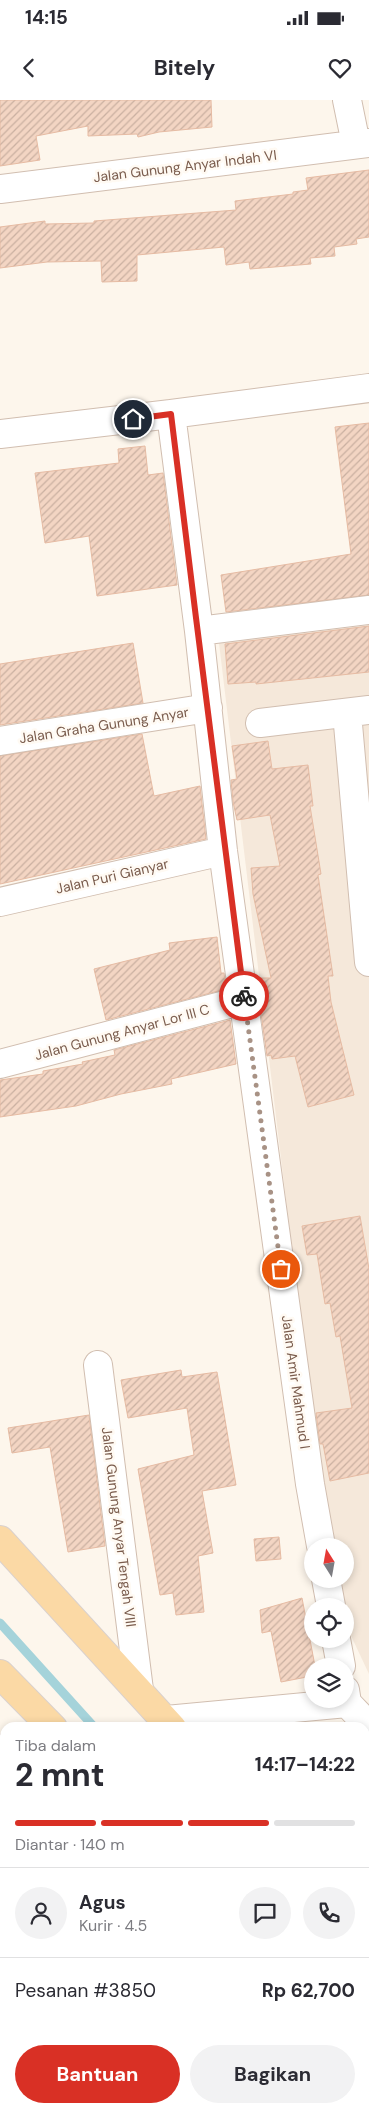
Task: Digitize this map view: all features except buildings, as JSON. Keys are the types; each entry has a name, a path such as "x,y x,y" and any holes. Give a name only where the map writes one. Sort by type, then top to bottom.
{"main road":[{"path":"0,1540 167,1722"},
{"path":"0,1674 42,1722"}],"street":[{"path":"347,100 362,144"},
{"name":"Jalan Gunung Anyar Indah VI","path":"0,189 362,144"},
{"path":"0,434 369,388"},
{"name":"Jalan Amir Mahmud I","path":"171,414 199,631 224,851 310,1484 320,1538"},
{"path":"199,631 369,610"},
{"name":"Jalan Graha Gunung Anyar","path":"0,741 208,708"},
{"path":"260,723 358,712 369,962"},
{"name":"Jalan Puri Gianyar","path":"0,902 224,851"},
{"name":"Jalan Gunung Anyar Lor III C","path":"0,1064 244,1000"},
{"name":"Jalan Gunung Anyar Tengah VIII","path":"98,1365 139,1690"},
{"path":"182,1722 304,1703"},
{"path":"354,1707 366,1722"}],"shaded area":[{"path":"369,625 369,1674 354,1642 354,1598 340,1598 338,1588 354,1588 354,1538 331,1538 306,1366 219,643"}],"waterway":[{"path":"0,1623 90,1722"}],"way so far":[{"path":"244,996 281,1269"}],"route":[{"path":"133,419 171,414 199,631 224,851 244,996"}]}
